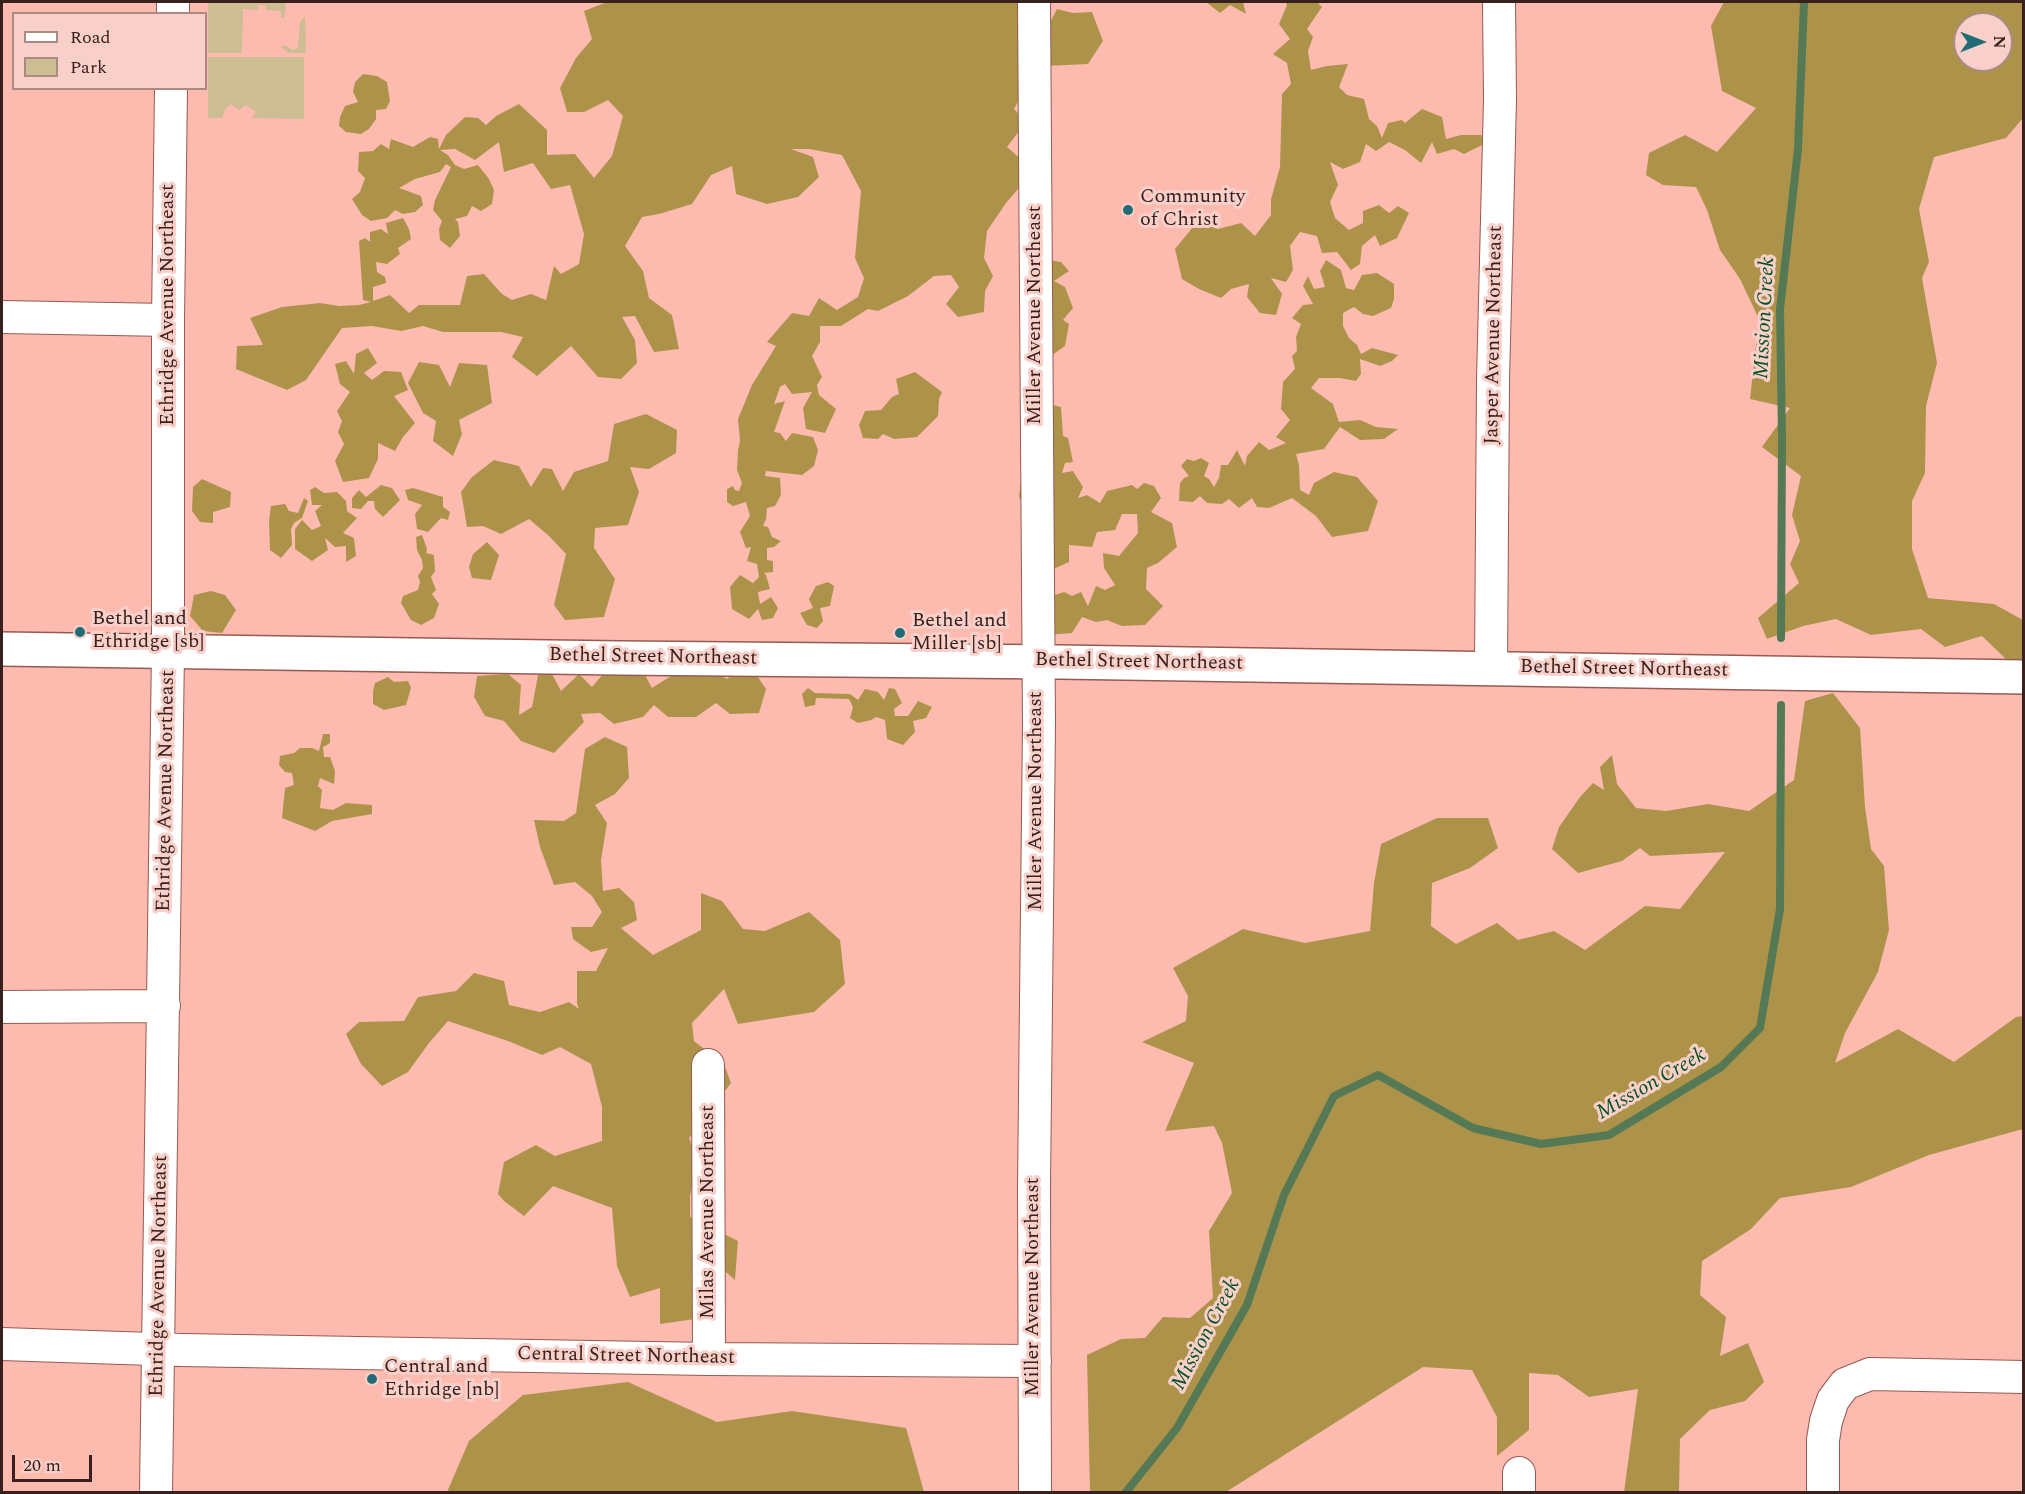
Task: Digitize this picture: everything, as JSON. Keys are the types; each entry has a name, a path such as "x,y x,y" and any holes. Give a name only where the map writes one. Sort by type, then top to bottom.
{"street":[{"name":"Miller Avenue Northeast","path":"1034,2 1039,724 1034,1187 1035,1492"},
{"name":"Jasper Avenue Northeast","path":"1491,668 1493,381 1500,99 1499,2"},
{"name":"Ethridge Avenue Northeast","path":"156,1492 160,1349 168,651 171,90"},
{"path":"2,317 168,320"},
{"name":"Bethel Street Northeast","path":"2,649 2024,677"},
{"path":"2,1007 164,1006"},
{"name":"Milas Avenue Northeast","path":"708,1065 709,1359"},
{"name":"Central Street Northeast","path":"2,1344 709,1359 1035,1361"},
{"path":"1823,1492 1823,1440 1826,1421 1833,1400 1845,1384 1870,1374 2024,1377"}],"green space":[{"path":"208,2 281,2 286,4 284,18 281,17 281,11 266,10 266,5 258,5 258,10 243,9 242,53 208,53"},
{"path":"305,17 306,53 289,53 281,47 284,45 293,50 298,48 300,21"},
{"path":"208,57 304,57 304,119 252,118 256,112 246,105 239,110 231,104 226,108 222,118 208,118"}],"shaded area":[{"path":"607,2 1023,2 1048,26 1057,9 1073,13 1092,12 1103,41 1088,64 1024,67 1018,74 1026,87 1014,109 1026,122 1007,147 1022,160 1024,182 987,231 984,258 993,276 985,291 984,312 958,317 946,304 959,287 951,275 934,276 908,296 878,311 868,309 841,326 820,326 820,342 812,356 822,377 817,385 819,395 836,409 825,433 806,429 803,408 812,392 792,394 785,384 780,387 774,404 785,401 774,432 780,433 786,441 792,433 813,437 818,450 814,466 802,475 766,471 765,476 780,478 781,495 775,506 767,508 763,526 768,527 772,537 781,541 774,547 767,548 767,560 773,561 773,572 764,573 770,589 758,592 760,604 771,597 778,608 773,618 762,620 758,609 749,619 732,609 730,587 740,575 753,583 759,577 757,564 747,561 751,547 746,548 740,532 750,516 746,502 733,506 727,502 727,489 733,486 739,491 742,483 737,470 740,441 738,419 752,385 776,346 767,342 792,313 809,316 819,298 837,310 858,297 864,278 855,258 861,191 842,155 809,149 791,149 813,157 819,177 798,197 767,204 736,194 732,166 711,175 692,204 642,217 625,246 643,271 649,298 672,315 679,349 654,352 635,316 622,317 635,340 637,363 621,379 598,377 571,346 537,376 512,357 523,337 501,332 443,332 423,326 401,331 372,326 342,328 306,380 287,390 236,369 237,346 263,345 250,318 282,307 320,303 339,306 359,305 371,302 363,300 359,241 365,238 370,242 370,232 381,229 388,234 386,223 403,218 411,239 398,248 400,254 387,264 376,262 377,272 385,277 386,283 373,287 373,301 390,295 409,313 419,305 460,305 467,276 484,274 502,294 512,300 531,294 546,300 554,266 561,274 579,264 584,234 570,185 551,189 533,163 504,172 499,142 475,160 455,149 440,150 448,155 455,165 464,169 478,165 494,190 492,204 481,211 472,206 467,216 455,219 458,222 460,236 450,248 440,240 439,229 442,221 433,210 435,200 451,167 446,164 440,172 415,179 399,188 421,196 423,205 415,212 403,214 395,210 387,218 371,221 362,215 352,199 360,192 365,178 358,171 359,152 373,151 381,144 389,149 391,139 413,147 430,137 438,139 439,149 446,135 465,117 478,118 486,125 496,116 519,104 547,130 547,155 575,154 594,178 612,156 623,116 608,100 584,112 567,112 560,88 576,58 592,39 584,11"},
{"path":"1206,2 1243,2 1246,14 1230,5 1220,13"},
{"path":"1286,2 1317,2 1322,7 1307,29 1313,37 1308,51 1311,70 1348,64 1339,87 1347,95 1364,99 1369,119 1377,126 1382,138 1388,123 1402,120 1405,123 1422,109 1442,117 1446,139 1461,135 1481,135 1484,144 1464,154 1454,149 1437,154 1432,142 1421,163 1405,150 1389,142 1376,151 1366,144 1360,162 1343,169 1330,162 1338,185 1330,202 1335,218 1349,230 1363,223 1363,211 1379,205 1389,213 1398,206 1409,213 1397,238 1380,246 1375,235 1362,246 1360,264 1351,270 1337,252 1322,253 1317,236 1300,232 1290,246 1293,270 1286,282 1271,278 1282,294 1276,315 1260,313 1247,297 1249,284 1231,289 1221,298 1182,279 1175,249 1197,222 1218,229 1241,223 1255,236 1271,215 1271,199 1280,167 1282,94 1291,84 1287,63 1273,54 1290,39 1279,24 1287,5"},
{"path":"1724,2 2023,2 2023,118 2006,138 1934,157 1919,209 1929,262 1922,278 1937,363 1926,406 1925,473 1912,501 1912,549 1928,598 1994,604 2023,620 2023,665 2013,666 1982,636 1945,647 1921,629 1871,635 1836,619 1803,626 1767,639 1758,618 1799,583 1790,564 1800,541 1792,515 1801,476 1762,447 1790,408 1750,399 1759,319 1740,279 1720,250 1707,210 1696,187 1663,185 1646,175 1649,153 1685,135 1717,152 1756,108 1722,91 1711,26"},
{"path":"363,74 377,76 387,82 390,101 386,109 376,110 376,119 369,129 361,134 346,132 339,126 340,117 345,106 358,102 353,92 355,82"},
{"path":"1048,260 1061,262 1069,271 1054,281 1065,287 1073,308 1063,320 1069,324 1065,346 1045,360"},
{"path":"1326,260 1341,270 1346,288 1354,290 1362,275 1377,273 1394,284 1394,299 1391,308 1373,316 1363,314 1354,307 1343,313 1343,326 1361,354 1372,348 1398,355 1392,361 1380,366 1360,359 1361,374 1356,381 1319,378 1311,388 1333,404 1339,422 1360,420 1376,427 1398,429 1384,439 1360,440 1340,427 1324,449 1296,454 1300,490 1309,495 1314,483 1334,472 1357,477 1378,501 1368,531 1332,537 1316,516 1292,498 1269,508 1257,507 1252,498 1239,508 1229,499 1222,504 1207,503 1200,496 1193,502 1179,501 1180,483 1189,476 1181,466 1187,459 1194,461 1201,458 1209,463 1204,476 1214,487 1219,478 1221,465 1228,465 1237,450 1245,466 1247,456 1259,442 1269,450 1286,443 1276,437 1290,420 1281,409 1283,382 1295,369 1292,356 1297,351 1296,337 1301,324 1292,318 1303,305 1313,304 1303,286 1308,276 1314,289 1325,287 1320,271"},
{"path":"368,348 377,363 364,373 372,380 384,371 401,372 408,390 394,396 415,423 395,451 378,443 378,459 369,478 343,482 335,461 344,444 338,432 342,421 337,411 350,392 340,384 335,364 346,361 354,374 356,354"},
{"path":"419,362 439,365 450,387 459,363 487,365 492,403 459,420 462,434 453,456 433,441 436,421 423,413 408,383"},
{"path":"915,372 942,392 939,399 938,416 917,437 894,439 883,434 878,439 863,438 859,425 865,411 881,410 892,397 899,394 896,379"},
{"path":"1049,404 1061,407 1063,436 1068,438 1073,462 1065,463 1062,473 1073,471 1083,487 1078,498 1087,495 1100,503 1107,491 1132,485 1137,489 1144,483 1154,486 1161,498 1151,512 1172,523 1177,547 1158,563 1147,568 1146,589 1163,606 1145,625 1122,626 1107,620 1096,622 1082,617 1072,633 1046,635 1048,597 1064,592 1072,596 1081,592 1088,606 1096,586 1105,590 1115,585 1104,568 1103,553 1119,556 1138,533 1137,514 1122,514 1115,530 1097,532 1092,547 1069,545 1069,562 1051,570 1042,530 1019,497 1023,465"},
{"path":"646,414 677,430 676,453 649,469 630,467 639,492 628,525 595,528 594,548 615,579 604,617 565,620 554,605 566,554 529,519 501,534 483,526 467,527 461,492 472,477 494,460 519,466 531,487 543,468 552,469 563,491 574,472 608,461 614,424"},
{"path":"202,479 231,492 230,507 213,512 213,523 200,522 192,511 193,487"},
{"path":"381,485 392,488 400,500 383,517 375,509 374,501 368,501 361,509 352,508 352,498 359,490 366,497"},
{"path":"315,487 324,493 337,492 346,501 347,511 357,518 343,533 354,538 356,556 346,562 346,546 335,547 325,538 328,550 312,561 295,549 295,529 302,520 312,530 321,526 315,511 322,505 312,505 310,490"},
{"path":"413,488 443,497 443,507 450,512 448,520 441,518 428,532 417,529 415,514 422,505 408,500 405,490"},
{"path":"304,498 308,501 302,518 294,523 291,529 292,545 281,558 270,550 271,506 285,504 289,511 298,513"},
{"path":"422,535 427,549 426,553 434,555 435,571 431,577 436,590 432,594 439,604 434,618 421,625 411,620 401,603 403,596 418,590 420,582 418,576 423,568 417,550 416,537"},
{"path":"487,542 499,555 491,580 472,578 469,567 473,554"},
{"path":"828,582 834,586 830,606 820,608 823,621 817,628 807,625 800,613 813,608 809,599 816,586"},
{"path":"211,591 225,595 236,610 222,633 203,631 190,616 194,595"},
{"path":"747,661 766,689 759,713 730,714 716,703 696,717 668,717 654,705 643,717 614,724 600,713 581,714 584,722 554,753 521,741 504,721 485,716 474,697 477,676 508,674 521,685 519,715 532,707 538,675 552,674 561,691 579,674 592,687 609,667 639,664 652,688 690,664 710,669 727,679"},
{"path":"388,677 394,682 408,681 411,688 406,705 384,710 373,704 375,683"},
{"path":"808,688 815,693 850,694 858,700 865,689 878,692 884,700 889,688 895,689 902,703 894,709 895,716 908,716 918,701 932,707 926,718 913,721 915,732 903,745 887,739 885,720 876,717 858,723 850,718 853,707 849,699 816,698 815,705 805,707 802,694"},
{"path":"1833,693 1860,728 1865,807 1871,849 1884,866 1889,930 1878,972 1845,1033 1835,1063 1898,1029 1954,1062 2016,1017 2023,1016 2023,1129 1929,1155 1851,1187 1780,1198 1751,1229 1702,1261 1700,1295 1726,1317 1720,1356 1748,1343 1764,1382 1745,1401 1710,1410 1680,1439 1679,1492 1624,1492 1638,1389 1589,1397 1558,1375 1529,1373 1529,1430 1497,1456 1497,1417 1472,1370 1423,1367 1226,1492 1090,1492 1087,1355 1121,1339 1145,1338 1163,1317 1190,1318 1213,1298 1209,1231 1232,1193 1222,1143 1214,1126 1165,1131 1194,1063 1142,1042 1186,1021 1188,996 1173,968 1243,929 1305,943 1370,931 1374,883 1381,844 1437,818 1488,818 1498,848 1470,868 1432,883 1431,926 1456,944 1497,923 1518,940 1554,931 1585,950 1645,906 1680,909 1725,852 1650,856 1640,848 1622,861 1578,873 1552,849 1559,827 1580,797 1593,783 1604,790 1600,767 1612,755 1617,784 1636,808 1666,811 1708,804 1749,811 1794,780 1805,701"},
{"path":"323,734 330,734 330,743 323,747 324,757 330,757 335,771 334,784 320,778 318,786 322,790 320,808 333,810 346,803 372,805 372,814 332,821 315,831 282,818 285,788 294,785 292,773 285,772 279,765 280,756 294,753 300,748 312,748 319,751"},
{"path":"605,737 627,747 629,778 615,794 595,805 607,823 601,860 603,891 619,888 634,902 637,920 621,928 653,955 701,930 701,893 722,901 743,929 765,931 809,912 840,940 845,984 814,1012 738,1024 724,989 692,1023 694,1041 724,1064 731,1083 689,1138 698,1161 690,1196 690,1217 738,1241 735,1280 696,1246 702,1318 660,1324 660,1288 630,1297 617,1266 612,1208 553,1186 524,1216 498,1194 504,1162 536,1145 555,1156 602,1141 602,1107 591,1064 560,1047 542,1055 448,1021 408,1072 382,1086 361,1064 346,1034 359,1022 404,1021 418,997 456,991 474,973 504,981 509,1005 540,1012 569,1002 579,1009 577,971 596,971 608,948 591,952 573,939 571,927 592,927 602,912 592,896 575,882 554,885 540,847 534,820 564,821 576,813 585,749"},
{"path":"628,1382 717,1422 792,1411 906,1428 924,1492 447,1492 469,1441 523,1395"}],"waterway":[{"name":"Mission Creek","path":"1781,638 1780,309 1798,149 1804,2"},
{"name":"Mission Creek","path":"1126,1492 1177,1428 1247,1305 1284,1195 1334,1096 1378,1075 1473,1128 1541,1144 1609,1135 1721,1067 1760,1028 1780,909 1781,705"}],"place":[{"name":"Community of Christ","path":"1128,210"},
{"name":"Bethel and Ethridge [sb]","path":"80,632"},
{"name":"Bethel and Miller [sb]","path":"900,633"},
{"name":"Central and Ethridge [nb]","path":"372,1379"}]}
